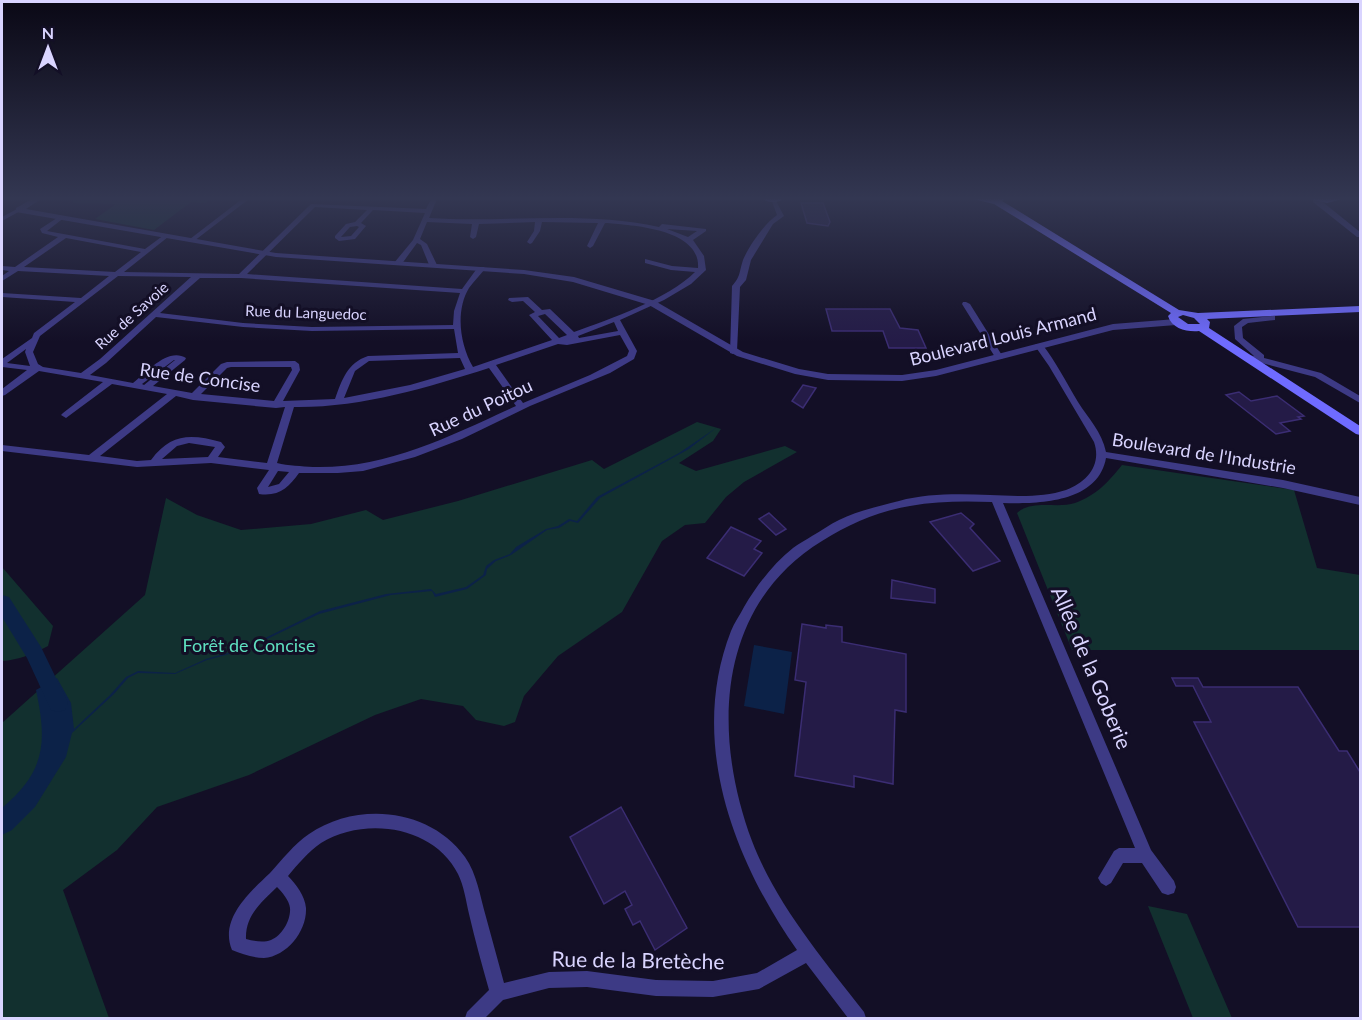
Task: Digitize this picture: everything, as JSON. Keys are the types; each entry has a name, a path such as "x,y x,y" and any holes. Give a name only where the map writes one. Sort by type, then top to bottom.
{"main road":[{"path":"1069,247 1177,317 1202,322 1360,311"},
{"path":"1202,322 1360,311"},
{"path":"1202,322 1246,356 1360,431"}],"street":[{"path":"2,279 49,247"},
{"path":"122,247 146,251"},
{"path":"2,364 152,247"},
{"name":"Boulevard Louis Armand","path":"226,247 264,254 524,272 574,280 652,303 733,351 798,372 828,377 902,378 936,373 1113,327 1177,317"},
{"path":"241,276 272,247"},
{"path":"398,263 411,247"},
{"path":"425,247 433,265"},
{"path":"574,338 548,311 533,315 557,340 567,343 684,287 702,270 703,262 694,247"},
{"path":"733,351 736,286 742,280 747,260 755,247"},
{"path":"648,261 671,268 702,270"},
{"path":"2,268 115,274 241,276 464,291"},
{"path":"470,370 460,355 457,327 464,291 482,269"},
{"name":"Rue de Savoie","path":"84,375 155,315 196,276"},
{"path":"2,294 83,300"},
{"path":"512,300 525,299 541,313"},
{"path":"966,304 999,357"},
{"name":"Rue du Languedoc","path":"155,315 243,325 312,329 457,327"},
{"path":"1272,318 1242,322 1238,326 1237,336 1249,349 1274,363"},
{"name":"Rue du Poitou","path":"2,448 153,464 210,460 273,465 297,470 340,470 409,457 631,357 633,351 616,319"},
{"path":"574,338 623,332"},
{"path":"2,393 38,369 30,357 34,340"},
{"name":"Rue de Concise","path":"2,364 84,375 193,397 241,404 290,405 339,401 398,391 470,370 557,340"},
{"path":"1039,346 1098,440 1101,454"},
{"path":"339,401 352,365 358,361 460,355"},
{"path":"1246,356 1318,375 1360,400"},
{"path":"134,386 171,357 182,358 146,388"},
{"path":"490,363 521,407"},
{"path":"193,397 224,366 230,364 295,364 296,369 276,405"},
{"path":"66,415 111,381"},
{"path":"92,458 174,393"},
{"path":"290,405 283,418 273,465 262,488 263,491 276,492 283,488 297,470"},
{"path":"153,464 163,449 172,442 180,441 218,444 220,447 210,460"},
{"name":"Boulevard de l'Industrie","path":"858,1018 808,953 789,924 754,861 739,825 729,790 721,737 720,698 726,665 738,627 755,596 781,565 804,545 831,528 862,515 900,504 953,499 1051,497 1080,488 1098,470 1101,454 1283,484 1360,501"},
{"name":"Allée de la Goberie","path":"996,499 1146,855 1168,887"},
{"path":"278,876 292,891 298,910 292,931 279,946 266,950 252,950 238,944 236,930 242,914 260,891 278,876 295,855 318,837 350,825 384,820 417,826 447,846 466,872 498,993 473,1018"},
{"path":"1106,878 1119,856 1146,855"},
{"name":"Rue de la Bretèche","path":"498,993 549,980 587,979 656,988 713,989 759,981 808,953"}],"green space":[{"name":"Forêt de Concise","path":"697,422 721,429 713,441 679,463 696,471 785,446 797,452 744,482 726,497 705,523 685,525 662,541 622,612 558,656 524,696 515,722 504,726 476,720 463,706 421,699 375,715 249,775 157,807 117,850 63,890 109,1018 2,1018 2,723 145,595 166,498 197,515 241,530 311,524 366,510 383,520 458,501 592,460 604,469"},
{"path":"1122,465 1294,490 1317,568 1360,575 1360,650 1072,650 1017,513 1030,506 1068,505 1083,500 1102,487"},
{"path":"2,567 53,626 48,646 25,656 2,661"},
{"path":"1148,906 1187,914 1232,1018 1193,1018"}],"water":[{"path":"716,428 689,449 600,498 578,523 570,521 559,528 547,530 511,555 496,561 487,569 486,575 467,589 435,597 432,591 391,595 319,614 244,650 207,660 175,674 138,673 128,678 72,733 66,757 35,807 12,830 2,835 2,808 27,781 40,755 42,725 36,690 57,678 71,703 74,729 126,677 138,671 175,673 206,659 243,649 320,611 386,594 431,589 436,594 466,587 483,575 486,566 494,560 510,554 516,547 546,529 558,526 569,519 577,521 597,497 679,453"},
{"path":"754,645 792,652 784,714 744,706"}],"building":[{"path":"826,309 890,309 900,328 918,330 926,348 889,348 883,331 832,331"},
{"path":"803,385 816,388 803,408 792,401"},
{"path":"1239,392 1251,401 1277,396 1304,416 1298,417 1301,419 1280,423 1290,431 1276,434 1226,395"},
{"path":"769,513 786,529 776,535 759,519"},
{"path":"961,513 974,524 970,528 1000,561 973,571 930,522"},
{"path":"731,527 761,541 754,549 762,553 744,576 707,558"},
{"path":"892,580 935,589 935,603 891,598"},
{"path":"802,624 826,628 826,625 842,627 842,642 906,654 906,712 895,710 893,784 854,776 854,787 795,776 806,682 795,680"},
{"path":"1172,678 1198,678 1203,687 1298,687 1339,751 1347,751 1360,772 1360,927 1298,927 1194,722 1211,722 1193,686 1176,686"},
{"path":"621,807 687,928 655,950 640,921 633,925 625,909 632,905 625,891 604,904 570,837"}],"waterway":[{"path":"2,602 34,653 58,703"}]}
